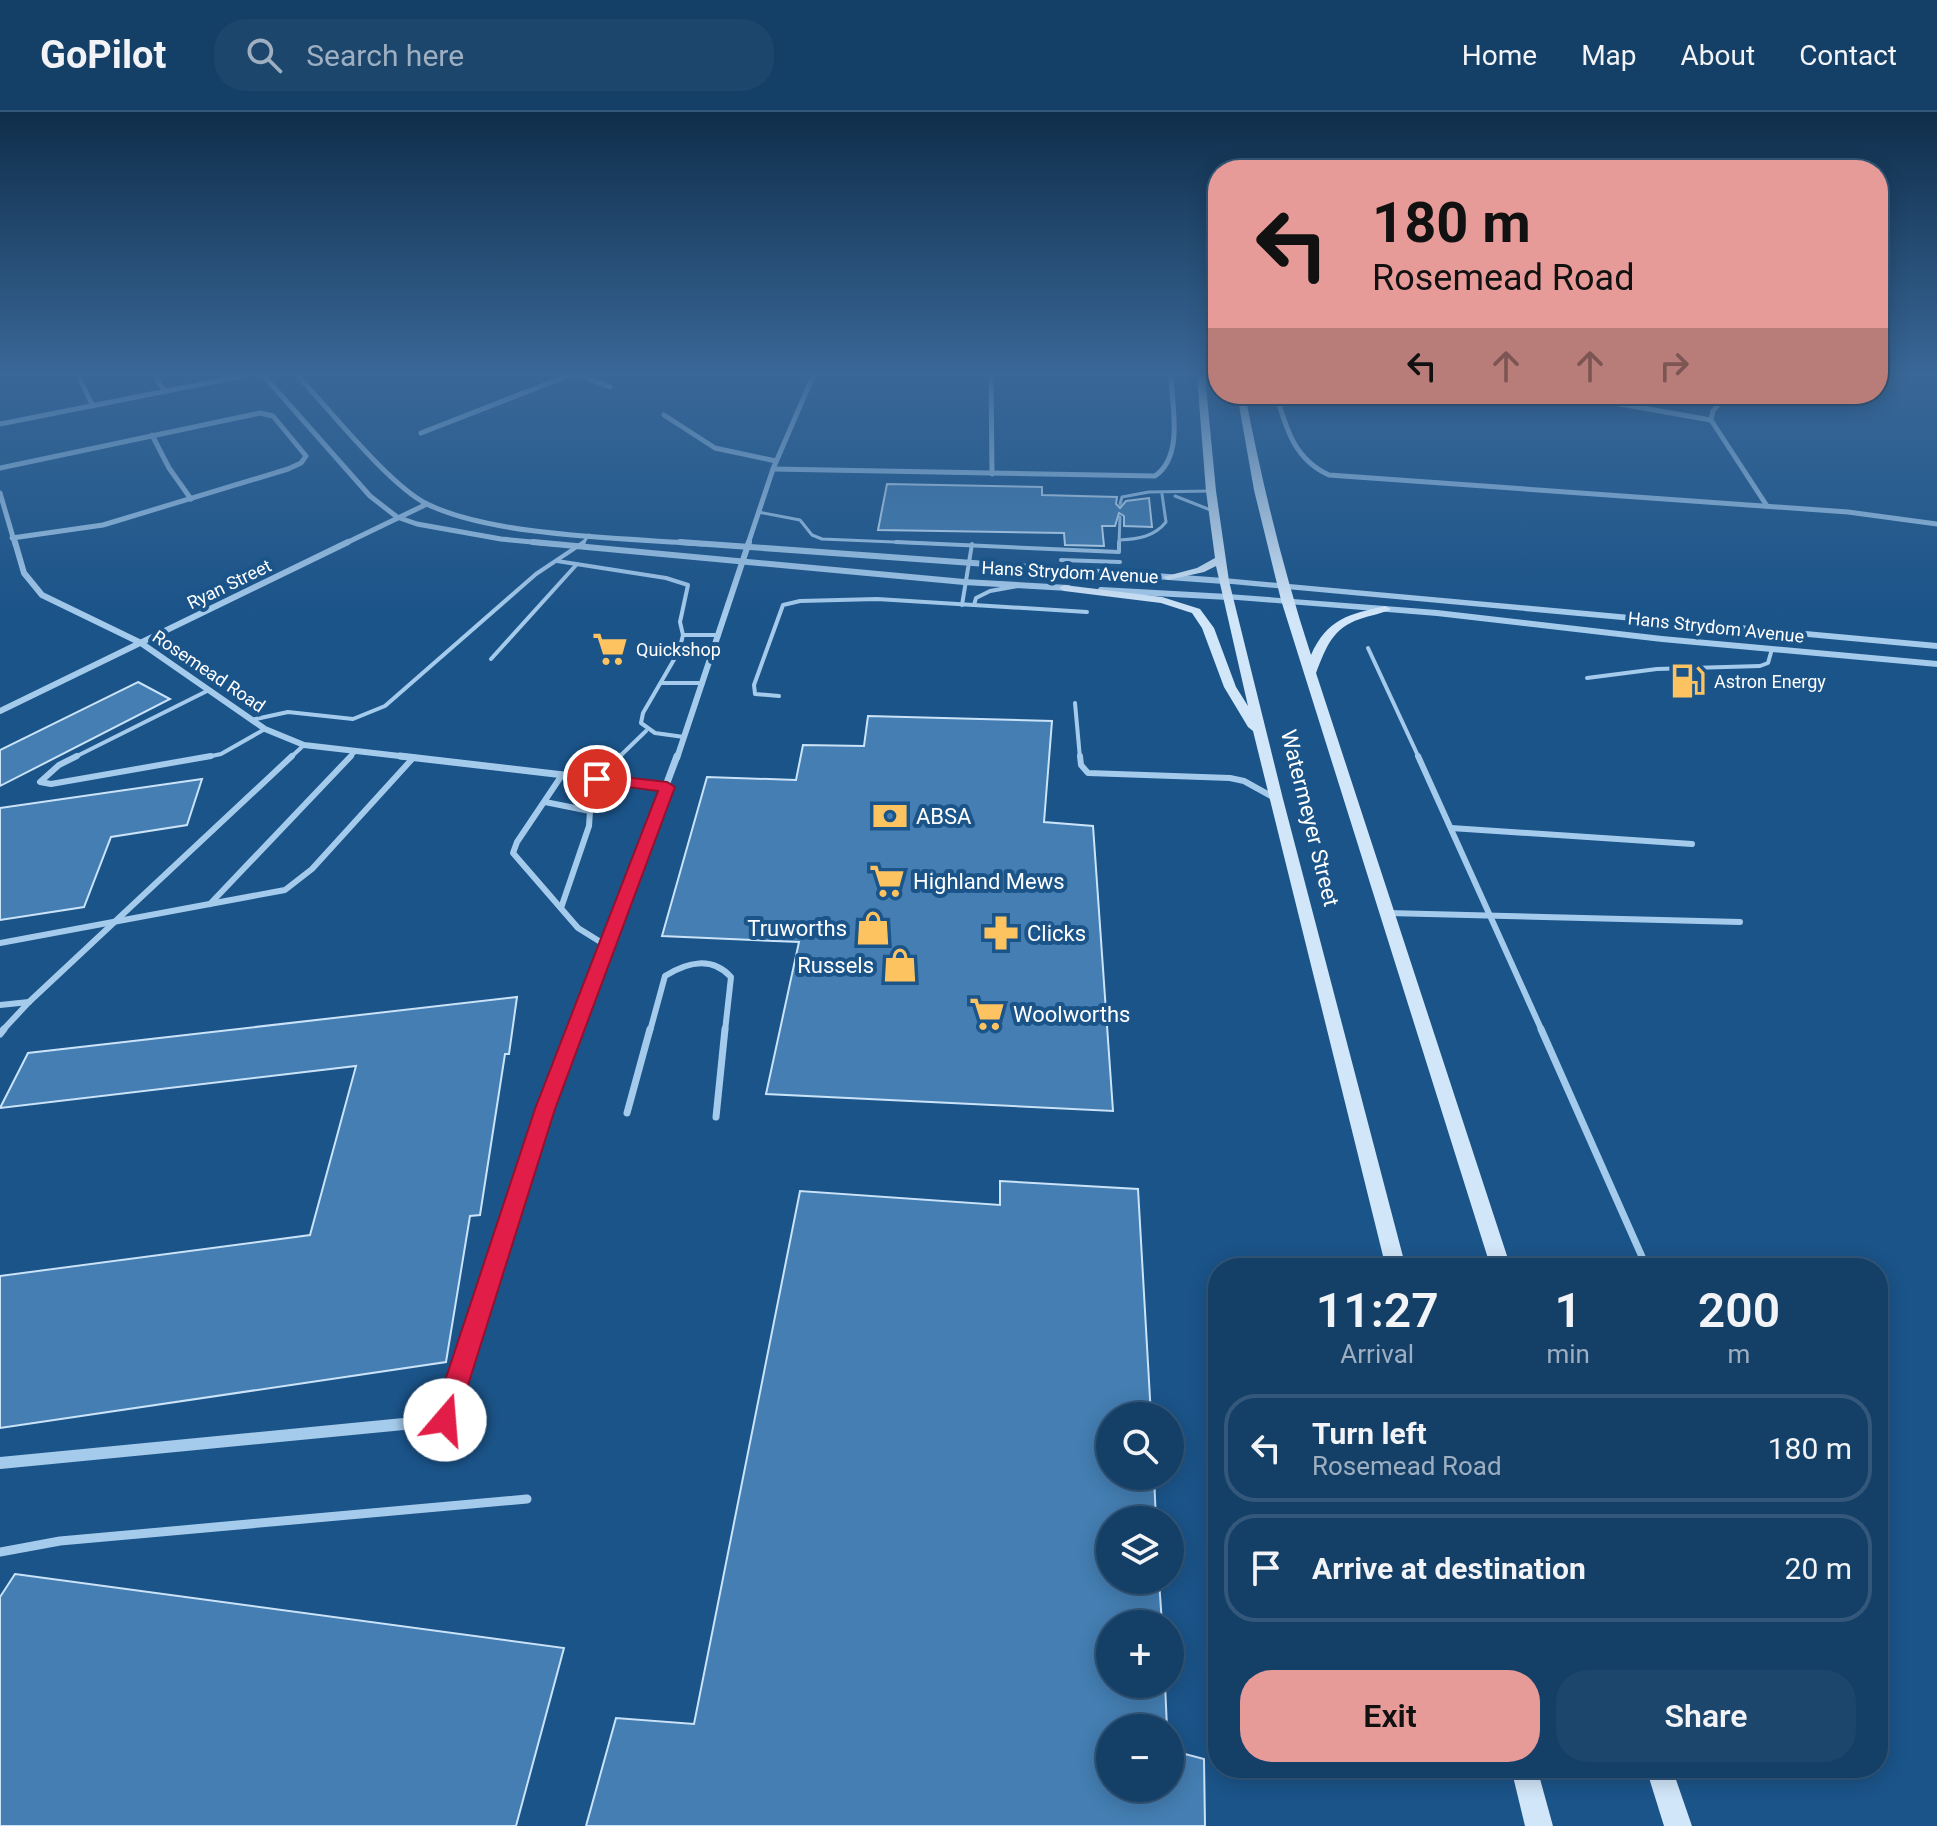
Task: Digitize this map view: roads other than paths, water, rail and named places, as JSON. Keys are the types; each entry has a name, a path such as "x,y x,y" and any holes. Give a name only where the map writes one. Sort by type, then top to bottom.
{"main road":[{"name":"Watermeyer Street","path":"1208,456 1224,581 1276,799 1393,1258"},
{"name":"Watermeyer Street","path":"1253,456 1287,600 1498,1258"},
{"path":"1168,577 1200,570 1221,559"},
{"path":"1064,588 1162,600 1196,611 1208,628 1230,687 1263,742"},
{"path":"1311,672 1325,635 1354,616 1385,609"},
{"path":"1527,1778 1539,1826"},
{"path":"1662,1778 1678,1826"}],"street":[{"path":"0,468 55,456"},
{"path":"163,456 191,499"},
{"path":"12,538 82,530 288,469 301,463 306,456"},
{"name":"Hans Strydom Avenue","path":"334,456 359,485 397,517 476,535 964,582 1287,600 1937,664"},
{"name":"Hans Strydom Avenue","path":"373,456 401,486 427,504 456,515 508,526 746,548 1283,584 1937,646"},
{"path":"752,456 776,461"},
{"path":"0,1463 445,1420 545,1109 667,787 778,456"},
{"path":"992,456 992,474"},
{"path":"773,469 1137,477 1163,473 1171,456"},
{"path":"1299,456 1315,471 1360,479 1848,512 1937,524"},
{"path":"1734,456 1767,506"},
{"name":"Rosemead Road","path":"0,493 24,573 42,595 141,643 265,729 304,745 667,787"},
{"name":"Ryan Street","path":"0,711 427,504"}],"lane":[{"path":"1120,504 1128,492 1172,494 1211,491"},
{"path":"1120,540 1143,538 1163,528 1166,522 1162,494"},
{"path":"1172,494 1214,511"},
{"path":"758,512 800,520 812,535 822,539 1119,552"},
{"path":"1120,517 1121,574"},
{"path":"251,720 288,712 353,719 377,710 402,692 536,574 580,547 589,535"},
{"path":"962,605 972,544"},
{"path":"1059,570 1063,549"},
{"path":"1061,560 1120,562"},
{"path":"557,561 678,580 688,585 680,622 683,635 679,651 643,713 641,723 646,731 684,737"},
{"path":"491,659 577,564"},
{"path":"974,605 976,598 983,593 1022,586"},
{"path":"779,696 753,692 779,610 787,602 806,598 839,598 1087,612"},
{"path":"683,635 719,635"},
{"path":"1368,648 1643,1258"},
{"path":"1587,678 1643,670 1760,666 1768,663 1772,649"},
{"path":"661,683 703,683"},
{"path":"207,691 59,765 40,782 51,784 221,754 265,729"},
{"path":"1075,703 1081,765 1088,773 1244,781 1276,799"},
{"path":"597,779 646,731"},
{"path":"0,1034 113,922 304,745"},
{"path":"210,904 356,751"},
{"path":"0,943 285,890 298,882 413,758"},
{"path":"562,775 517,842 513,853 515,859 553,896 578,928 607,946"},
{"path":"545,802 590,811 589,826 561,908"},
{"path":"1451,828 1692,844"},
{"path":"1388,913 1740,922"},
{"path":"627,1113 665,976 687,963 699,963 721,966 731,977 716,1117"},
{"path":"0,1005 29,1002"},
{"path":"0,1552 60,1541 527,1499"}],"place":[{"name":"Quickshop","path":"610,649"},
{"name":"Astron Energy","path":"1688,681"},
{"name":"ABSA","path":"890,816"},
{"name":"Highland Mews","path":"887,881"},
{"name":"Truworths","path":"873,928"},
{"name":"Clicks","path":"1001,933"},
{"name":"Russels","path":"900,965"},
{"name":"Woolworths","path":"987,1014"}]}
